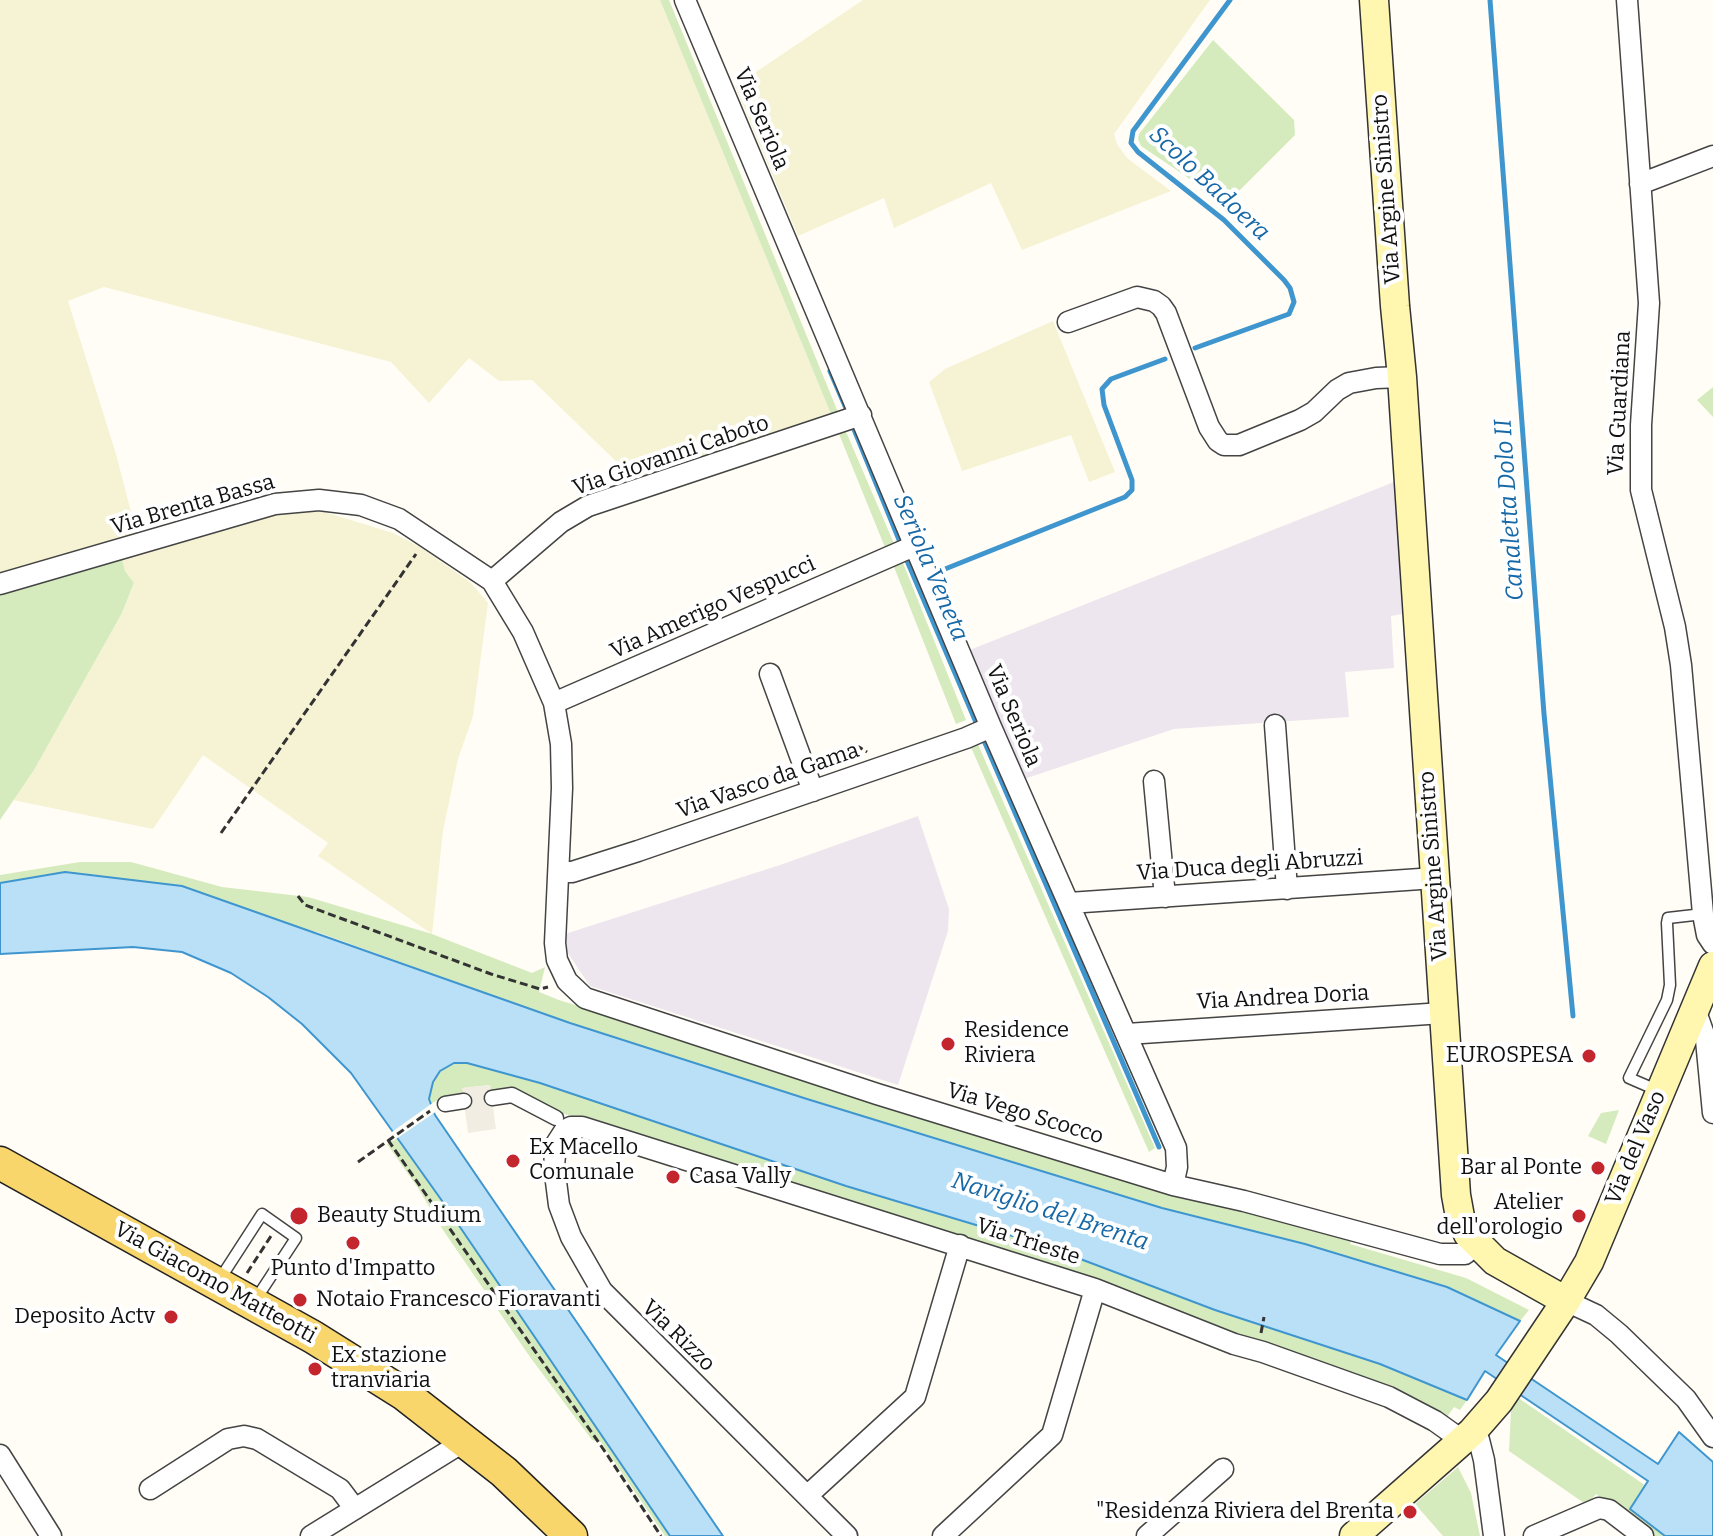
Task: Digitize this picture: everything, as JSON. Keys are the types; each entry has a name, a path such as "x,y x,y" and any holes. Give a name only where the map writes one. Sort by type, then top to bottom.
{"main road":[{"name":"Via Argine Sinistro","path":"1374,0 1456,1195 1460,1217 1468,1234 1495,1261 1566,1301"},
{"name":"Via del Vaso","path":"1354,1536 1471,1433 1499,1401 1566,1301 1589,1262 1713,966"},
{"name":"Via Giacomo Matteotti","path":"0,1163 237,1289 404,1394 504,1472 571,1536"}],"street":[{"name":"Via Seriola","path":"685,0 905,550 1069,903 1176,1148 1177,1167 1173,1185"},
{"name":"Via Guardiana","path":"1627,0 1649,303 1639,470 1681,665 1703,914 1707,935 1713,944"},
{"path":"1640,184 1713,156"},
{"path":"1068,322 1129,298 1146,298 1161,306 1213,434 1224,445 1231,446 1300,420 1349,383 1402,377"},
{"name":"Via Giovanni Caboto","path":"492,581 561,522 588,506 852,419"},
{"name":"Via Brenta Bassa","path":"0,584 275,504 319,500 361,505 399,519 492,581 523,632 554,703 561,744 555,943 557,960 567,981"},
{"name":"Via Amerigo Vespucci","path":"554,703 905,550"},
{"path":"770,674 813,791"},
{"path":"1275,725 1287,889"},
{"name":"Via Vasco da Gama","path":"559,872 572,872 625,855 988,728"},
{"path":"1154,781 1165,897"},
{"name":"Via Duca degli Abruzzi","path":"1069,903 1435,878"},
{"name":"Via Vego Scocco","path":"567,981 585,998 600,1005 1173,1185 1265,1206 1440,1254 1465,1254 1477,1243"},
{"name":"Via Andrea Doria","path":"1127,1034 1132,1031 1443,1013"},
{"path":"1692,1017 1699,1020 1706,1040 1713,1113"},
{"path":"492,1098 512,1095 561,1124"},
{"path":"442,1104 464,1101"},
{"name":"Via Trieste","path":"561,1124 582,1127 1095,1289 1234,1344 1389,1397 1435,1421 1471,1433"},
{"name":"Via Rizzo","path":"561,1124 554,1166 559,1205 571,1237 602,1291 847,1536"},
{"path":"807,1496 915,1397 960,1245"},
{"path":"943,1536 1052,1435 1095,1289"},
{"path":"1566,1301 1596,1315 1686,1399 1707,1413 1713,1437"},
{"path":"1471,1433 1479,1440 1484,1460 1494,1536"},
{"path":"150,1489 228,1439 244,1436 257,1439 340,1489 355,1509"},
{"path":"311,1536 455,1447 463,1438"},
{"path":"0,1455 51,1536"},
{"path":"1147,1536 1223,1469"},
{"path":"1534,1536 1599,1508 1609,1510 1643,1536"}],"lane":[{"path":"1660,1092 1629,1078 1667,1000 1670,985 1668,918 1703,914"},
{"path":"262,1214 296,1238 237,1289 262,1214"}],"path":[{"path":"221,833 428,539"},
{"path":"298,896 305,905 491,974 540,989 567,981"},
{"path":"358,1162 442,1104"},
{"path":"389,1139 661,1536"},
{"path":"237,1289 273,1233"},
{"path":"1260,1339 1264,1317"}],"shaded area":[{"path":"0,0 660,0 833,419 627,486 626,471 532,380 499,381 469,358 429,403 391,362 104,287 68,301 116,454 138,539 0,577"},
{"path":"863,0 1210,0 1114,134 1127,158 1171,191 1022,250 991,183 894,228 884,198 798,236 735,86"},
{"path":"1053,321 1115,472 1089,482 1071,435 962,471 929,382 945,369"},
{"path":"1394,482 1402,614 1391,616 1394,668 1345,672 1349,717 1174,729 1021,780 967,651"},
{"path":"318,510 393,533 420,547 471,583 488,603 473,716 458,759 443,831 432,934 318,856 328,843 203,755 153,829 13,800 34,770 122,613 134,584 125,571 122,559 276,513"},
{"path":"918,816 949,909 948,931 898,1085 590,986 565,949 565,934 780,865"},
{"path":"490,1085 496,1129 468,1133 462,1088"}],"green space":[{"path":"660,0 669,0 840,417 833,419"},
{"path":"1213,40 1294,120 1295,135 1222,208 1187,177 1141,146 1138,139"},
{"path":"1713,387 1713,417 1697,400"},
{"path":"844,427 895,546 886,550 837,429"},
{"path":"901,558 966,720 956,724 892,562"},
{"path":"122,559 125,571 134,583 122,613 34,770 0,820 0,592"},
{"path":"977,742 1155,1148 1149,1152 970,745"},
{"path":"80,862 131,862 222,887 308,897 432,934 532,973 545,967 539,992 559,1000 965,1129 1351,1240 1350,1244 1466,1278 1529,1310 1520,1321 1447,1287 1305,1244 1162,1208 807,1099 570,1023 317,932 65,872 0,883 0,875"},
{"path":"455,1063 467,1063 540,1083 846,1186 1046,1246 1215,1310 1380,1364 1467,1400 1460,1410 1454,1407 1447,1417 1356,1376 588,1121 491,1092 490,1085 463,1088 463,1098 436,1101 431,1105 429,1099 433,1082 440,1071"},
{"path":"1619,1110 1606,1144 1588,1136 1601,1113"},
{"path":"396,1138 670,1536 665,1536 601,1442 592,1440 530,1357 387,1144"},
{"path":"1517,1397 1646,1486 1631,1509 1665,1536 1652,1536 1596,1494 1584,1503 1509,1451 1511,1411"},
{"path":"1458,1467 1471,1493 1480,1536 1443,1536 1415,1504"}],"water":[{"name":"Naviglio del Brenta","path":"65,872 182,886 570,1023 807,1099 1162,1208 1305,1244 1447,1287 1520,1321 1496,1355 1658,1464 1679,1432 1713,1462 1713,1536 1665,1536 1630,1509 1648,1481 1485,1371 1467,1400 1380,1364 1215,1310 1046,1246 846,1186 540,1083 467,1063 454,1063 440,1071 433,1082 429,1099 435,1115 723,1536 670,1536 445,1205 351,1073 302,1024 231,973 182,952 133,947 0,954 0,883"}],"pier":[{"path":"434,1102 437,1111 393,1141 389,1134"}],"waterway":[{"name":"Scolo Badoera","path":"1195,348 1289,314 1294,302 1284,280 1224,220 1138,152 1131,143 1133,131 1230,0"},
{"name":"Canaletta Dolo II","path":"1490,0 1544,714 1573,1016"},
{"name":"Scolo Badoera","path":"935,573 1125,497 1132,490 1132,480 1104,405 1102,389 1111,379 1165,359"},
{"name":"Seriola Veneta","path":"830,371 848,413"},
{"name":"Seriola Veneta","path":"851,422 902,547"},
{"name":"Seriola Veneta","path":"905,556 978,727"},
{"name":"Seriola Veneta","path":"982,736 1159,1147"}],"place":[{"name":"Residence Riviera","path":"948,1044"},
{"name":"EUROSPESA","path":"1589,1056"},
{"name":"Ex Macello Comunale","path":"513,1161"},
{"name":"Bar al Ponte","path":"1598,1168"},
{"name":"Casa Vally","path":"673,1177"},
{"name":"Beauty Studium","path":"299,1216"},
{"name":"Atelier dell'orologio","path":"1579,1216"},
{"name":"Punto d'Impatto","path":"353,1243"},
{"name":"Notaio Francesco Fioravanti","path":"300,1300"},
{"name":"Deposito Actv","path":"171,1317"},
{"name":"Ex stazione tranviaria","path":"315,1369"},
{"name":"\"Residenza Riviera del Brenta","path":"1410,1512"}]}
